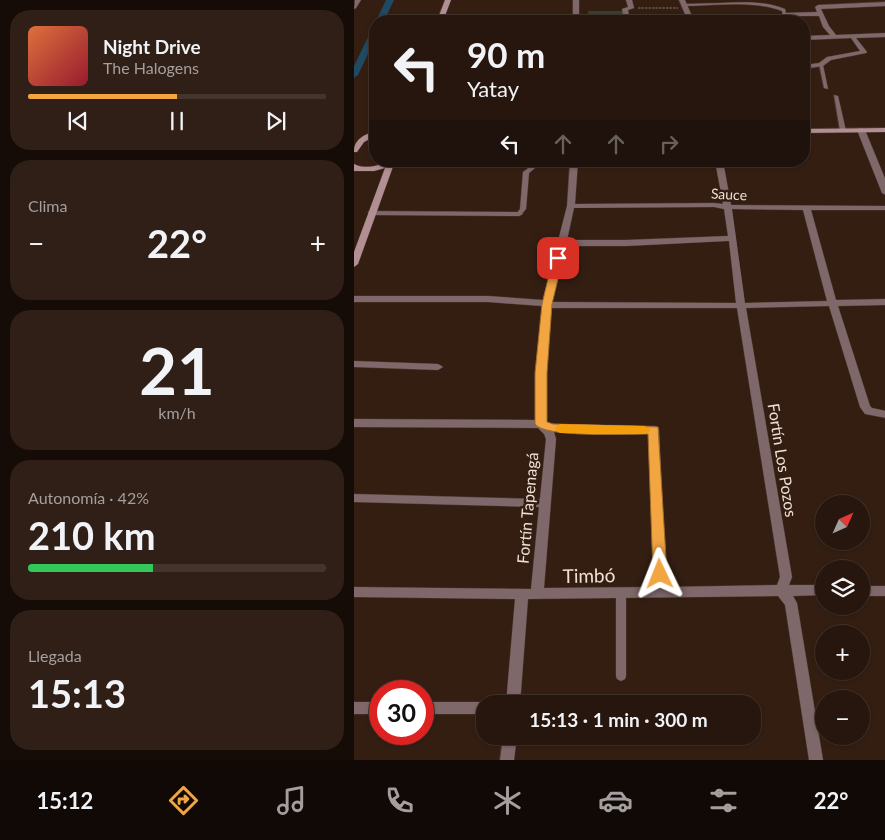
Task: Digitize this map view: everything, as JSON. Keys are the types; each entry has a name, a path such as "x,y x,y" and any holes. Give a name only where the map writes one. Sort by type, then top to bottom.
{"main road":[{"path":"442,15 448,0"},
{"path":"810,131 885,130"},
{"path":"354,150 361,140 369,136"},
{"path":"354,166 356,169 377,167"},
{"path":"354,264 389,167"}],"street":[{"path":"354,7 358,0"},
{"path":"576,0 576,15"},
{"path":"626,15 625,9 631,8 629,0"},
{"path":"835,37 826,27 818,7 885,4"},
{"path":"785,14 820,14"},
{"path":"810,38 885,34"},
{"path":"810,66 821,65 830,58 864,52 852,36"},
{"path":"861,130 885,193"},
{"name":"Fortín Tapenagá","path":"537,594 551,439 549,432 541,424 541,373 547,304 571,206 574,167"},
{"name":"Fortín Los Pozos","path":"720,167 733,238 741,304 786,577 781,590"},
{"name":"Sauce","path":"571,206 714,205 726,208 885,208"},
{"path":"807,209 832,302 865,407 869,411 885,415"},
{"path":"372,213 518,214"},
{"path":"562,243 626,244 733,238"},
{"path":"354,299 488,300 556,306 723,306 741,304 885,302"},
{"path":"354,364 438,367"},
{"path":"354,423 541,424 552,428 654,430 660,592"},
{"path":"354,498 544,503"},
{"path":"781,590 791,603 816,760"},
{"name":"Timbó","path":"354,592 537,594 815,590"},
{"path":"870,591 885,591"},
{"path":"514,695 522,594"},
{"path":"354,708 369,708"},
{"path":"434,708 476,708"},
{"path":"507,760 509,745"}],"lane":[{"path":"684,4 768,5 780,8 785,14"},
{"path":"821,65 826,88"},
{"path":"836,96 843,130"},
{"path":"518,214 523,210 526,172 533,167"},
{"path":"621,593 621,676"}],"path":[{"path":"631,8 684,4"}],"green space":[{"path":"588,11 623,11 623,15 588,15"}],"waterway":[{"path":"383,15 390,0"},
{"path":"354,75 369,44"}],"slow traffic":[{"path":"560,429 645,430"}],"route":[{"path":"558,258 547,304 541,373 541,424 552,428 654,430 660,574"}]}
